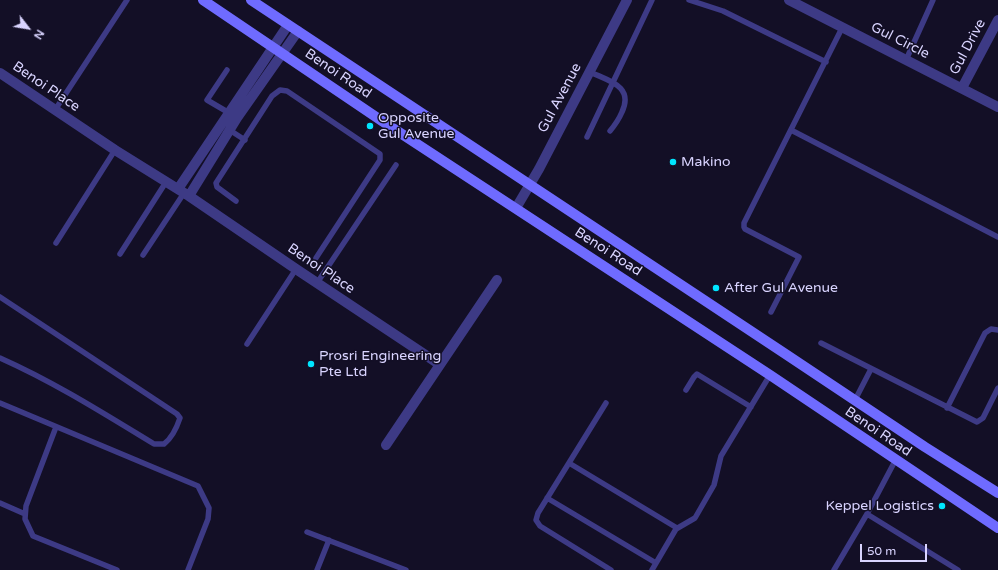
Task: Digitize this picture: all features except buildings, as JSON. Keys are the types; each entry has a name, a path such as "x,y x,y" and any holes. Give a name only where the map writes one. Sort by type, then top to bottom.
{"main road":[{"name":"Benoi Road","path":"202,0 770,375 998,528"},
{"name":"Benoi Road","path":"250,0 925,447 998,493"}],"street":[{"name":"Gul Avenue","path":"516,208 530,186 627,0"},
{"name":"Gul Circle","path":"789,0 998,106"},
{"name":"Gul Drive","path":"962,88 998,20"},
{"path":"183,193 230,131 233,116 273,47 288,25"},
{"path":"183,193 221,125 233,116 283,54 298,31"},
{"name":"Benoi Place","path":"0,73 439,364"},
{"path":"386,444 497,280"}],"lane":[{"path":"55,110 127,0"},
{"path":"587,137 652,0"},
{"path":"689,0 723,11 826,62"},
{"path":"906,60 933,0"},
{"path":"771,312 799,257 748,231 744,227 744,223 842,28"},
{"path":"227,70 207,100 233,116"},
{"path":"590,72 620,87 626,97 616,124 610,131"},
{"path":"236,201 217,187 216,183 272,96 280,90 287,91 380,154 380,160 316,258"},
{"path":"221,125 245,140"},
{"path":"791,130 998,237"},
{"path":"56,243 115,150"},
{"path":"317,283 396,165"},
{"path":"120,254 166,182"},
{"path":"143,255 183,193"},
{"path":"247,344 296,269"},
{"path":"0,297 176,414 180,418 178,424 168,441 164,444 154,444 62,388 0,358"},
{"path":"947,408 985,334 991,329 998,330"},
{"path":"821,343 974,421 979,421 983,418 998,388"},
{"path":"855,400 871,369"},
{"path":"686,390 698,374 751,407"},
{"path":"652,570 677,528 695,518 714,485 721,456 770,375"},
{"path":"0,403 198,486 209,508 208,519 188,570"},
{"path":"606,403 536,517 538,523 611,570"},
{"path":"56,426 26,506 25,519 33,536 117,570"},
{"path":"834,570 867,514 896,460"},
{"path":"569,463 677,528"},
{"path":"548,498 656,563"},
{"path":"0,502 25,514"},
{"path":"867,514 958,570"},
{"path":"307,532 406,570"},
{"path":"317,570 328,540"}],"place":[{"name":"Opposite Gul Avenue","path":"370,126"},
{"name":"Makino","path":"673,162"},
{"name":"After Gul Avenue","path":"716,288"},
{"name":"Prosri Engineering Pte Ltd","path":"311,364"},
{"name":"Keppel Logistics","path":"942,506"}]}
